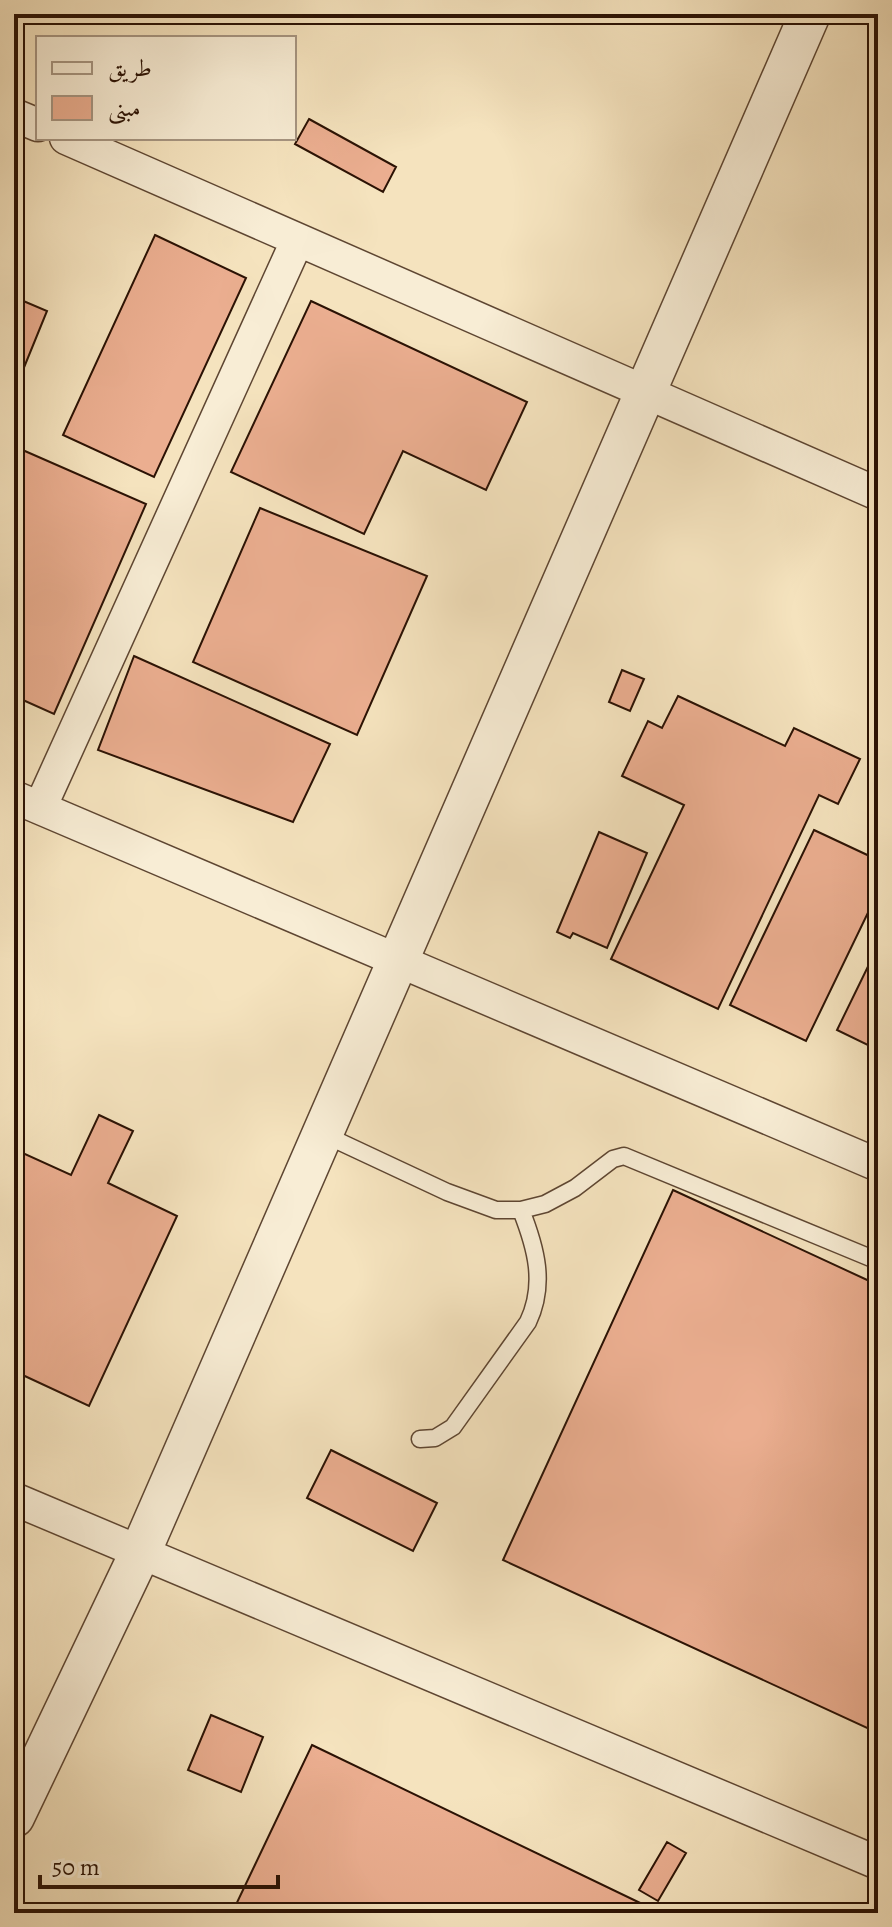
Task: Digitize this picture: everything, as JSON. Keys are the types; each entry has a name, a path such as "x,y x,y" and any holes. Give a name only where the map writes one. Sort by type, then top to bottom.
{"street":[{"path":"14,1817 140,1553 810,14"},
{"path":"14,115 36,124"},
{"path":"70,140 878,494"},
{"path":"297,241 27,802 399,958 878,1165"},
{"path":"14,1499 878,1863"}],"lane":[{"path":"322,1133 447,1192 496,1210 521,1210 545,1204 575,1188 613,1159 624,1156 878,1261"},
{"path":"420,1439 435,1438 453,1427 528,1322 536,1306 539,1276 535,1245 521,1210"}],"building":[{"path":"309,119 396,167 383,192 295,144"},
{"path":"155,235 246,278 154,477 63,435"},
{"path":"21,300 47,311 14,392 14,317"},
{"path":"311,301 527,402 486,490 403,451 364,534 231,472"},
{"path":"18,448 146,504 54,714 14,696 14,458"},
{"path":"260,508 427,576 357,735 193,662"},
{"path":"134,656 330,744 293,822 98,750"},
{"path":"622,670 644,679 630,711 609,702"},
{"path":"678,696 785,746 794,728 860,759 838,804 819,795 718,1009 611,959 684,805 622,776 648,721 662,728"},
{"path":"814,830 878,860 878,892 806,1041 730,1005"},
{"path":"599,832 647,853 607,948 573,933 570,938 557,932"},
{"path":"878,946 878,1050 837,1030"},
{"path":"99,1115 133,1131 108,1183 177,1216 89,1406 14,1371 14,1149 71,1175"},
{"path":"673,1190 878,1285 878,1733 503,1560"},
{"path":"331,1450 437,1503 413,1551 307,1498"},
{"path":"211,1715 263,1737 241,1792 188,1770"},
{"path":"312,1745 661,1913 232,1913"},
{"path":"667,1842 686,1853 658,1901 639,1890"}]}
